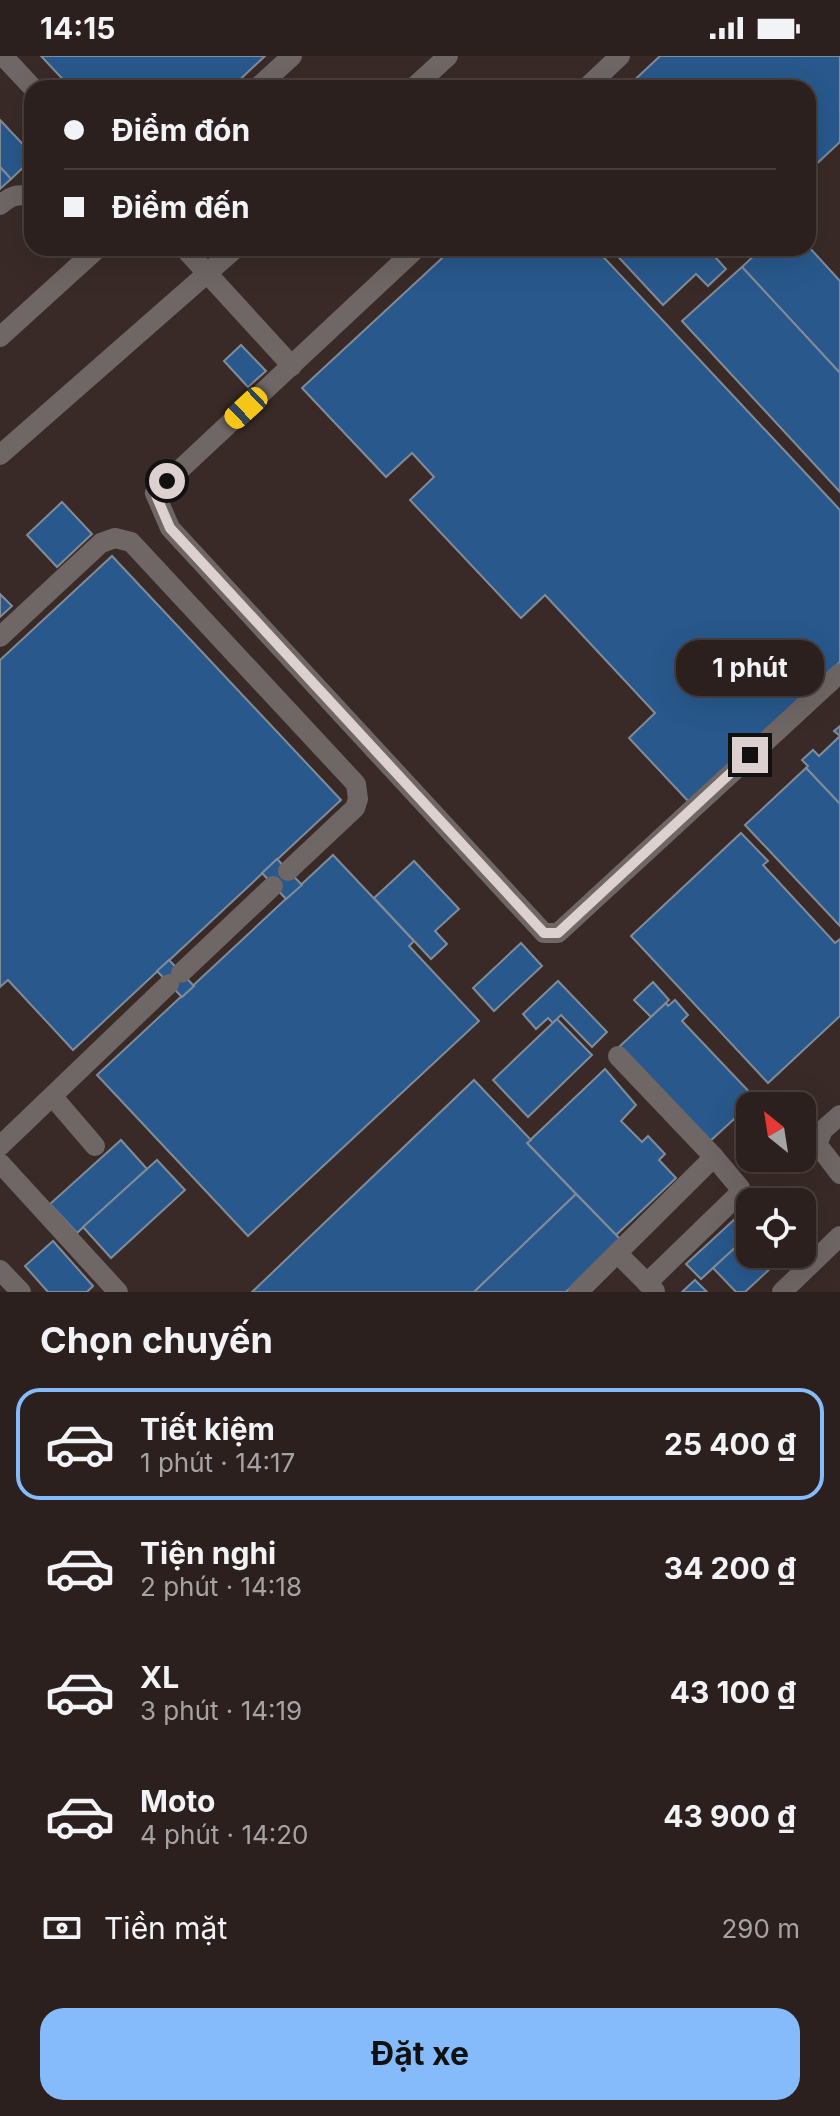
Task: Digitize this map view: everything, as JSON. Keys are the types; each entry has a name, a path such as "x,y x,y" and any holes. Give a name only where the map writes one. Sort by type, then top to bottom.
{"lane":[{"path":"3,56 26,80"},
{"path":"266,80 292,56"},
{"path":"422,80 448,56"},
{"path":"594,80 620,56"},
{"path":"0,205 11,196 24,195"},
{"path":"0,337 87,256"},
{"path":"192,256 292,366"},
{"path":"0,455 227,256"},
{"path":"409,256 155,493 170,528 544,933 558,933 840,673"},
{"path":"0,637 101,543 115,538 131,542 356,784 358,799 355,808 288,871"},
{"path":"118,1292 0,1160 53,1097 273,886"},
{"path":"618,1056 714,1157 736,1182 740,1193 652,1287 618,1254"},
{"path":"53,1097 95,1146"},
{"path":"840,1115 823,1130 817,1144 840,1174"},
{"path":"578,1292 714,1157"},
{"path":"782,1292 840,1236"},
{"path":"0,1270 21,1292"}],"building":[{"path":"41,56 265,56 240,80 64,80"},
{"path":"660,56 840,56 840,142 816,164 816,80 634,80"},
{"path":"0,120 24,146 24,167 11,179 0,167"},
{"path":"0,167 11,179 0,189"},
{"path":"816,255 840,281 840,373 742,267 754,256"},
{"path":"444,256 602,256 840,510 840,662 689,802 629,738 655,713 545,595 521,618 410,500 434,477 412,453 386,477 302,388"},
{"path":"617,256 718,256 716,258 726,269 708,286 696,274 663,305"},
{"path":"742,267 840,373 840,492 682,321"},
{"path":"241,345 266,371 248,387 224,361"},
{"path":"62,502 92,534 57,567 27,535"},
{"path":"112,556 341,800 73,1050 8,980 0,987 0,660"},
{"path":"0,594 12,606 0,617"},
{"path":"840,736 840,804 802,760 813,750 819,756"},
{"path":"806,768 840,804 840,926 745,825"},
{"path":"741,833 768,861 763,865 835,943 840,939 840,1016 768,1083 631,936"},
{"path":"333,855 414,941 409,946 479,1021 248,1236 97,1075"},
{"path":"277,859 302,885 286,899 262,873"},
{"path":"414,861 459,909 435,931 447,944 431,959 374,898"},
{"path":"521,943 542,966 494,1011 473,988"},
{"path":"169,960 194,986 182,997 157,971"},
{"path":"558,981 607,1032 592,1047 561,1015 553,1023 548,1018 536,1029 523,1014"},
{"path":"653,982 669,1000 651,1017 634,1000"},
{"path":"675,1000 688,1015 682,1021 749,1092 736,1092 736,1117 709,1142 619,1047 666,1003 668,1006"},
{"path":"557,1019 592,1055 528,1117 493,1080"},
{"path":"605,1069 636,1105 621,1121 642,1142 648,1136 665,1154 659,1160 676,1178 616,1235 527,1143"},
{"path":"474,1080 531,1140 527,1143 576,1194 474,1292 252,1292"},
{"path":"121,1140 147,1169 77,1233 50,1204"},
{"path":"157,1160 185,1190 111,1258 83,1227"},
{"path":"576,1194 621,1240 566,1292 474,1292"},
{"path":"736,1218 736,1247 701,1279 686,1264"},
{"path":"53,1241 93,1286 87,1292 48,1292 25,1266"},
{"path":"736,1247 736,1268 771,1268 745,1292 736,1292 713,1268"},
{"path":"695,1280 707,1292 682,1292"}],"route":[{"path":"167,481 155,493 170,528 544,933 558,933 750,755"}]}
